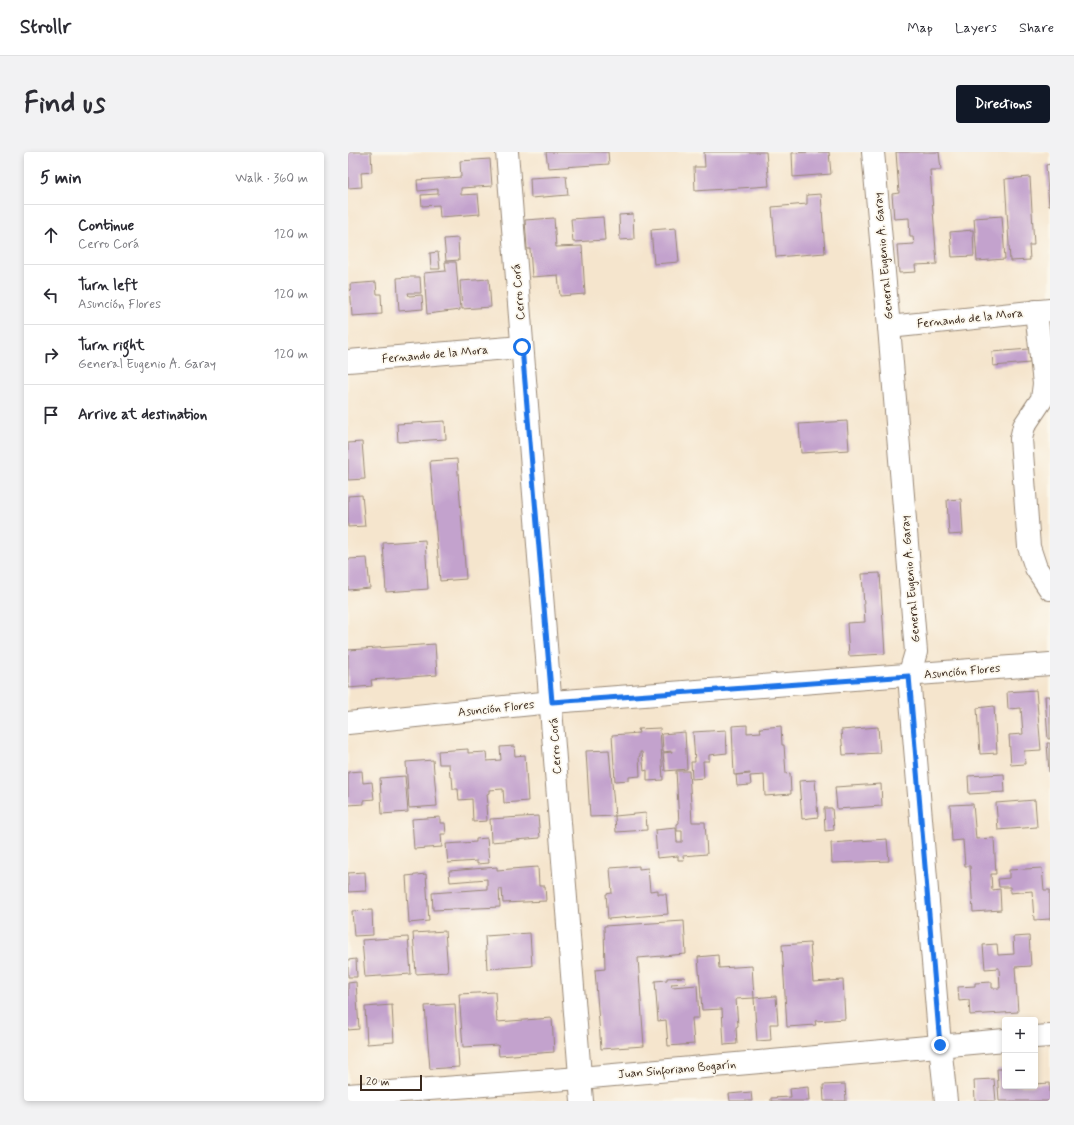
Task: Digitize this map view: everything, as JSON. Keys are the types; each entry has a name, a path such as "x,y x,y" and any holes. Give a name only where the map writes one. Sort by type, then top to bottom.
{"street":[{"name":"Cerro Corá","path":"507,152 552,702 582,1101"},
{"name":"General Eugenio A. Garay","path":"873,152 916,652 909,676 946,1101"},
{"name":"Fernando de la Mora","path":"889,327 1043,311"},
{"path":"1043,311 1044,384 1042,399 1024,426 1021,439 1029,547 1036,568 1050,589"},
{"name":"Fernando de la Mora","path":"348,361 522,347"},
{"name":"Asunción Flores","path":"348,723 552,702 909,676 1050,664"},
{"path":"1038,1037 1050,1036"},
{"name":"Juan Sinforiano Bogarín","path":"348,1095 580,1078 1002,1040"}],"building":[{"path":"348,152 371,152 372,172 361,173 362,187 348,188"},
{"path":"546,152 608,152 609,164 548,168"},
{"path":"704,152 766,152 769,186 695,191 694,167 705,167"},
{"path":"829,152 831,174 793,177 792,153"},
{"path":"896,152 939,152 941,170 930,170 937,264 915,265 916,272 899,273 897,245 914,244 913,237 910,237 909,218 894,219 892,194 899,193"},
{"path":"490,159 492,186 461,188 461,195 478,194 480,214 440,217 439,205 422,206 421,195 438,194 438,189 418,191 417,180 461,177 460,161"},
{"path":"1050,164 1050,206 1049,206 1046,165"},
{"path":"566,176 568,195 531,198 530,178"},
{"path":"1030,177 1034,245 1029,245 1030,260 1010,261 1005,179"},
{"path":"821,194 825,253 776,257 772,207 807,204 807,195"},
{"path":"633,214 634,239 620,240 619,215"},
{"path":"1002,216 1005,259 977,261 974,218"},
{"path":"603,217 605,240 573,242 571,219"},
{"path":"554,218 556,247 582,246 585,294 560,296 558,275 532,277 530,249 527,249 525,220"},
{"path":"676,228 679,262 654,264 651,230"},
{"path":"973,230 974,256 952,257 950,232"},
{"path":"458,238 459,260 446,261 444,239"},
{"path":"438,252 440,269 431,269 430,253"},
{"path":"445,262 456,262 460,310 427,314 424,273 446,271"},
{"path":"420,277 421,293 408,293 409,296 422,295 423,309 399,311 397,278"},
{"path":"489,279 491,307 462,309 460,281"},
{"path":"376,282 377,294 381,294 382,314 352,316 350,284"},
{"path":"1029,349 1030,363 993,366 992,352"},
{"path":"445,421 446,439 398,442 397,424"},
{"path":"847,421 849,450 801,453 799,424"},
{"path":"362,442 365,479 348,480 348,443"},
{"path":"457,459 466,579 440,581 430,461"},
{"path":"362,495 365,526 348,527 348,496"},
{"path":"961,499 963,534 949,535 947,500"},
{"path":"425,540 428,589 386,592 383,543"},
{"path":"367,558 370,588 348,590 348,559"},
{"path":"880,573 885,654 849,656 847,623 865,622 862,574"},
{"path":"435,644 437,675 371,680 372,686 348,688 348,650"},
{"path":"1036,690 1041,750 1024,751 1025,764 1011,765 1009,735 1023,734 1021,708 1008,709 1007,692"},
{"path":"1045,696 1050,696 1050,739 1048,739"},
{"path":"994,706 997,753 980,754 977,708"},
{"path":"747,725 747,733 761,732 760,728 781,726 786,774 790,773 791,794 765,796 764,775 750,776 751,785 737,786 736,775 750,773 734,775 732,726"},
{"path":"878,727 880,753 843,755 841,730"},
{"path":"660,728 663,780 647,781 647,770 644,771 642,752 640,752 640,776 629,777 629,780 615,781 612,735 639,733 638,729"},
{"path":"726,730 727,753 709,755 709,761 703,761 704,778 692,779 691,762 695,762 693,732"},
{"path":"685,732 687,769 665,771 663,753 672,751 663,752 662,734"},
{"path":"1047,743 1050,743 1050,772 1049,772"},
{"path":"514,746 515,756 525,755 528,801 504,803 503,789 489,790 489,793 487,794 488,805 486,805 487,821 473,822 472,799 459,800 458,789 453,789 449,764 439,764 438,751 468,749 468,753 486,752 487,761 501,760 500,747"},
{"path":"609,750 615,816 590,817 586,751"},
{"path":"433,760 437,806 409,808 406,762"},
{"path":"362,771 363,783 372,782 374,799 364,800 364,804 348,805 348,772"},
{"path":"676,771 689,771 692,822 705,822 707,854 683,856 684,860 678,860 678,856 657,858 655,830 676,828 677,842 682,842 682,831 677,831 677,824 679,823"},
{"path":"1004,774 1005,792 969,794 968,776"},
{"path":"405,776 408,812 382,814 380,778"},
{"path":"815,780 818,817 802,819 799,781"},
{"path":"881,784 882,806 837,809 835,787"},
{"path":"1035,800 1037,827 998,830 996,803"},
{"path":"973,804 976,839 994,838 996,874 991,874 992,890 1000,889 1001,910 973,912 970,866 965,866 963,840 952,841 950,805"},
{"path":"824,808 832,808 834,830 825,831"},
{"path":"646,813 647,830 616,832 615,816"},
{"path":"538,816 540,838 491,842 490,819"},
{"path":"440,817 440,823 445,823 446,834 441,834 442,847 414,849 412,819"},
{"path":"487,838 489,863 477,864 477,861 448,863 446,844 476,842 476,839"},
{"path":"887,839 889,861 832,863 831,843"},
{"path":"639,866 639,869 648,868 650,891 658,890 658,894 666,894 668,914 608,919 606,894 612,893 610,868"},
{"path":"497,867 497,870 538,867 539,886 545,886 546,901 503,903 502,889 499,889 500,907 433,910 432,893 487,889 487,879 450,882 449,871"},
{"path":"1042,868 1044,890 1050,890 1050,919 1034,920 1032,891 1010,893 1010,887 999,887 998,879 1009,878 1009,870"},
{"path":"365,872 366,891 348,892 348,873"},
{"path":"426,874 429,921 409,923 406,876"},
{"path":"372,910 373,935 354,936 352,911"},
{"path":"684,921 686,954 638,958 644,1046 601,1049 595,970 605,969 604,926"},
{"path":"445,931 448,972 416,974 413,933"},
{"path":"530,933 532,966 487,969 485,936"},
{"path":"1029,936 1031,966 1015,967 1018,1012 970,1015 969,1000 959,1001 958,987 975,986 975,983 992,982 992,988 1000,988 999,968 985,969 983,945 997,944 998,955 1014,954 1013,937"},
{"path":"408,937 411,974 365,977 362,940"},
{"path":"810,943 813,982 843,980 845,1019 815,1021 816,1025 787,1027 782,945"},
{"path":"718,955 719,968 752,966 754,998 736,999 738,1026 736,1027 737,1044 724,1045 722,1009 702,1010 698,957"},
{"path":"356,959 357,977 348,977 348,960"},
{"path":"685,977 686,983 671,984 672,987 697,985 699,1018 692,1018 694,1044 668,1046 666,1020 658,1021 655,981 667,980 667,978"},
{"path":"356,982 359,1029 348,1030 348,983"},
{"path":"495,992 497,1022 552,1018 554,1052 499,1056 498,1045 463,1047 459,994"},
{"path":"776,996 778,1024 770,1024 771,1040 757,1041 754,998"},
{"path":"455,1004 459,1067 430,1069 425,1006"},
{"path":"392,1005 394,1042 367,1044 365,1007"},
{"path":"997,1069 1002,1069 1002,1089 1038,1089 1038,1084 1050,1083 1050,1101 999,1101"},
{"path":"994,1079 996,1101 975,1101 974,1080"},
{"path":"845,1084 846,1101 824,1101 823,1085"},
{"path":"808,1087 809,1101 771,1101 771,1098 791,1097 790,1089"},
{"path":"751,1092 752,1101 730,1101 729,1094"}],"route":[{"path":"522,347 552,702 909,676 940,1045"}]}
